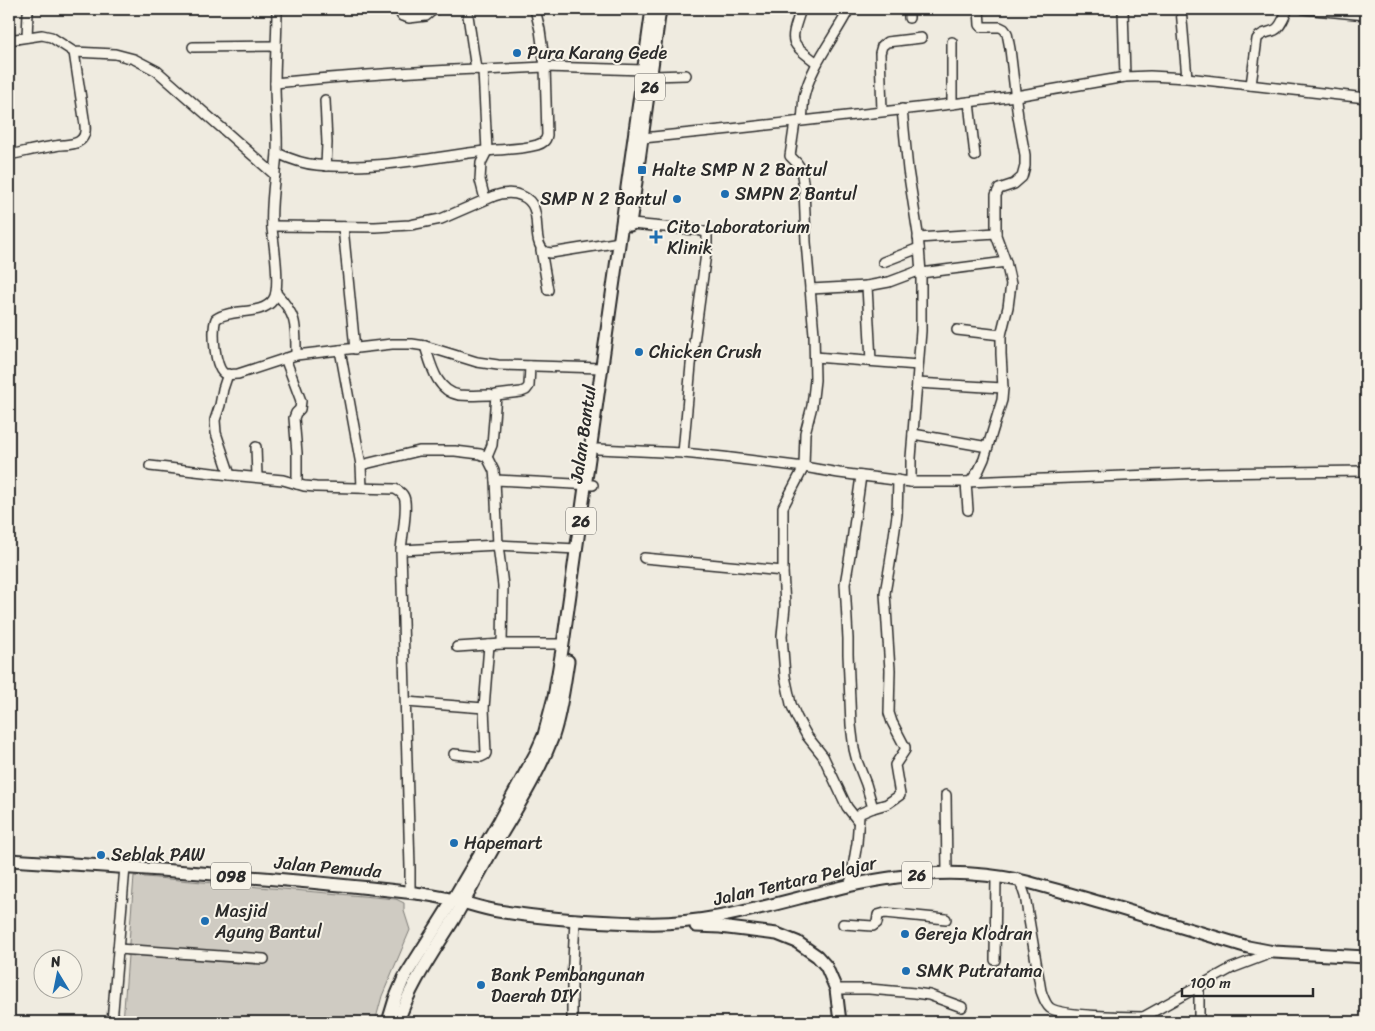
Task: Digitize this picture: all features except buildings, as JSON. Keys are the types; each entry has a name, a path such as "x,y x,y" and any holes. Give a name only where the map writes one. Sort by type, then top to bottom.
{"main road":[{"name":"Jalan Bantul","path":"458,901 536,753 544,735 554,697 576,549 598,449 643,138 652,9"},
{"name":"Jalan Bantul","path":"458,901 531,785 553,734 562,697 590,484 602,368 620,240 660,9"},
{"name":"Jalan Pemuda","path":"9,860 315,882 410,892 458,901"},
{"name":"Jalan Tentara Pelajar","path":"458,901 498,911 575,919 677,923 707,919 850,884 900,876 947,873 973,874 1020,881 1248,947 1274,952 1366,957"},
{"path":"388,1022 404,978 458,901"},
{"path":"398,1022 414,984 458,901"},
{"path":"644,923 720,927 777,934 797,942 817,956 826,966 836,989 840,1022"}],"street":[{"path":"278,9 275,83 277,154 272,206 277,277 276,293 274,299 267,306 221,316 216,319 214,327 218,362 222,372 238,374 296,355 392,344 425,346 489,364 602,368"},
{"path":"398,9 402,16 409,18 426,16 431,11 437,9"},
{"path":"467,9 480,69 487,151 481,163 480,180 485,199"},
{"path":"277,154 309,165 380,165 532,146 542,143 546,139 547,126 546,67 535,9"},
{"path":"801,9 794,34 794,43 817,63"},
{"path":"849,9 842,24 817,63 804,96 790,156 798,163 801,169 804,188 806,242 814,334 814,393 805,433 804,466 783,507 785,606 783,657 785,676 792,704 802,728 826,763 847,807 858,821"},
{"path":"909,9 909,18"},
{"path":"968,510 969,481 979,470 988,447 1004,388 1001,335 1011,284 996,233 996,195 999,189 1019,181 1025,166 1007,33 1000,27 982,27 980,25 979,9"},
{"path":"1123,9 1125,77"},
{"path":"1181,9 1187,78"},
{"path":"1251,86 1257,39 1265,32 1273,31 1278,27 1288,9"},
{"path":"1304,9 1366,15"},
{"path":"27,37 28,13"},
{"path":"9,40 42,35 51,37 74,52 115,54 150,66 276,172"},
{"path":"882,111 880,50 882,46 887,42 921,38"},
{"path":"952,42 952,104"},
{"path":"193,48 276,46"},
{"path":"9,155 74,143 83,137 85,125 74,52"},
{"path":"275,83 382,73 546,67 686,75"},
{"path":"643,138 969,102 1016,96 1125,77 1187,78 1366,98"},
{"path":"325,100 326,166"},
{"path":"969,102 975,156"},
{"path":"902,109 921,272 921,331 916,383 911,482"},
{"path":"272,226 391,227 425,223 441,219 498,195 509,193 521,195 528,199 533,208 548,290"},
{"path":"630,224 697,230 705,232 707,235 691,365 683,453"},
{"path":"342,227 355,349"},
{"path":"918,238 996,233"},
{"path":"542,250 546,253 551,253 614,243 620,240"},
{"path":"883,262 919,248"},
{"path":"810,289 867,286 921,272 1006,262"},
{"path":"867,286 871,361"},
{"path":"276,293 289,308 292,315 296,333 296,355"},
{"path":"957,330 1001,335"},
{"path":"425,346 433,371 444,388 458,395 490,395"},
{"path":"340,350 361,464 362,488"},
{"path":"814,357 918,365"},
{"path":"285,358 301,401 300,409 294,418 297,484"},
{"path":"487,457 492,445 496,394 526,390 529,386 530,366"},
{"path":"228,374 215,420 216,433 230,475"},
{"path":"916,383 1004,388"},
{"path":"913,434 988,447"},
{"path":"256,447 257,477"},
{"path":"598,449 683,453 804,466 911,482 1206,473 1366,471"},
{"path":"361,464 419,451 455,451 480,454 487,457 494,471 495,480 498,544 503,586 502,644"},
{"path":"150,466 284,480 316,487 395,489 402,494 405,505 401,550 410,892"},
{"path":"861,476 845,584 851,725 854,749 873,808"},
{"path":"495,480 590,484"},
{"path":"850,884 859,816 861,813 887,804 900,796 895,765 905,747 890,719 889,713 890,670 885,593 897,515 898,480"},
{"path":"401,550 498,544 576,549"},
{"path":"644,558 783,571"},
{"path":"457,647 502,644 563,644"},
{"path":"454,754 482,757 485,755 484,708 489,645"},
{"path":"406,702 484,708"},
{"path":"946,795 947,873"},
{"path":"112,1022 125,868"},
{"path":"995,960 996,877"},
{"path":"1020,881 1025,896 1041,991 1050,1009 1070,1013 1142,1017"},
{"path":"843,924 876,925 878,915 885,913 946,919"},
{"path":"572,1022 575,919"},
{"path":"118,949 264,959"},
{"path":"1133,1022 1232,968 1274,952"},
{"path":"1199,986 1199,1022"},
{"path":"836,989 915,993 962,1007"}],"shaded area":[{"path":"134,876 396,899 404,903 404,911 410,930 382,996 375,1022 123,1022"}],"place":[{"name":"Pura Karang Gede","path":"517,53"},
{"name":"Halte SMP N 2 Bantul","path":"642,170"},
{"name":"SMPN 2 Bantul","path":"725,194"},
{"name":"SMP N 2 Bantul","path":"677,199"},
{"name":"Cito Laboratorium Klinik","path":"656,237"},
{"name":"Chicken Crush","path":"639,352"},
{"name":"Hapemart","path":"454,843"},
{"name":"Seblak PAW","path":"101,855"},
{"name":"Masjid Agung Bantul","path":"205,921"},
{"name":"Gereja Klodran","path":"905,934"},
{"name":"SMK Putratama","path":"906,971"},
{"name":"Bank Pembangunan Daerah DIY","path":"481,985"}]}
